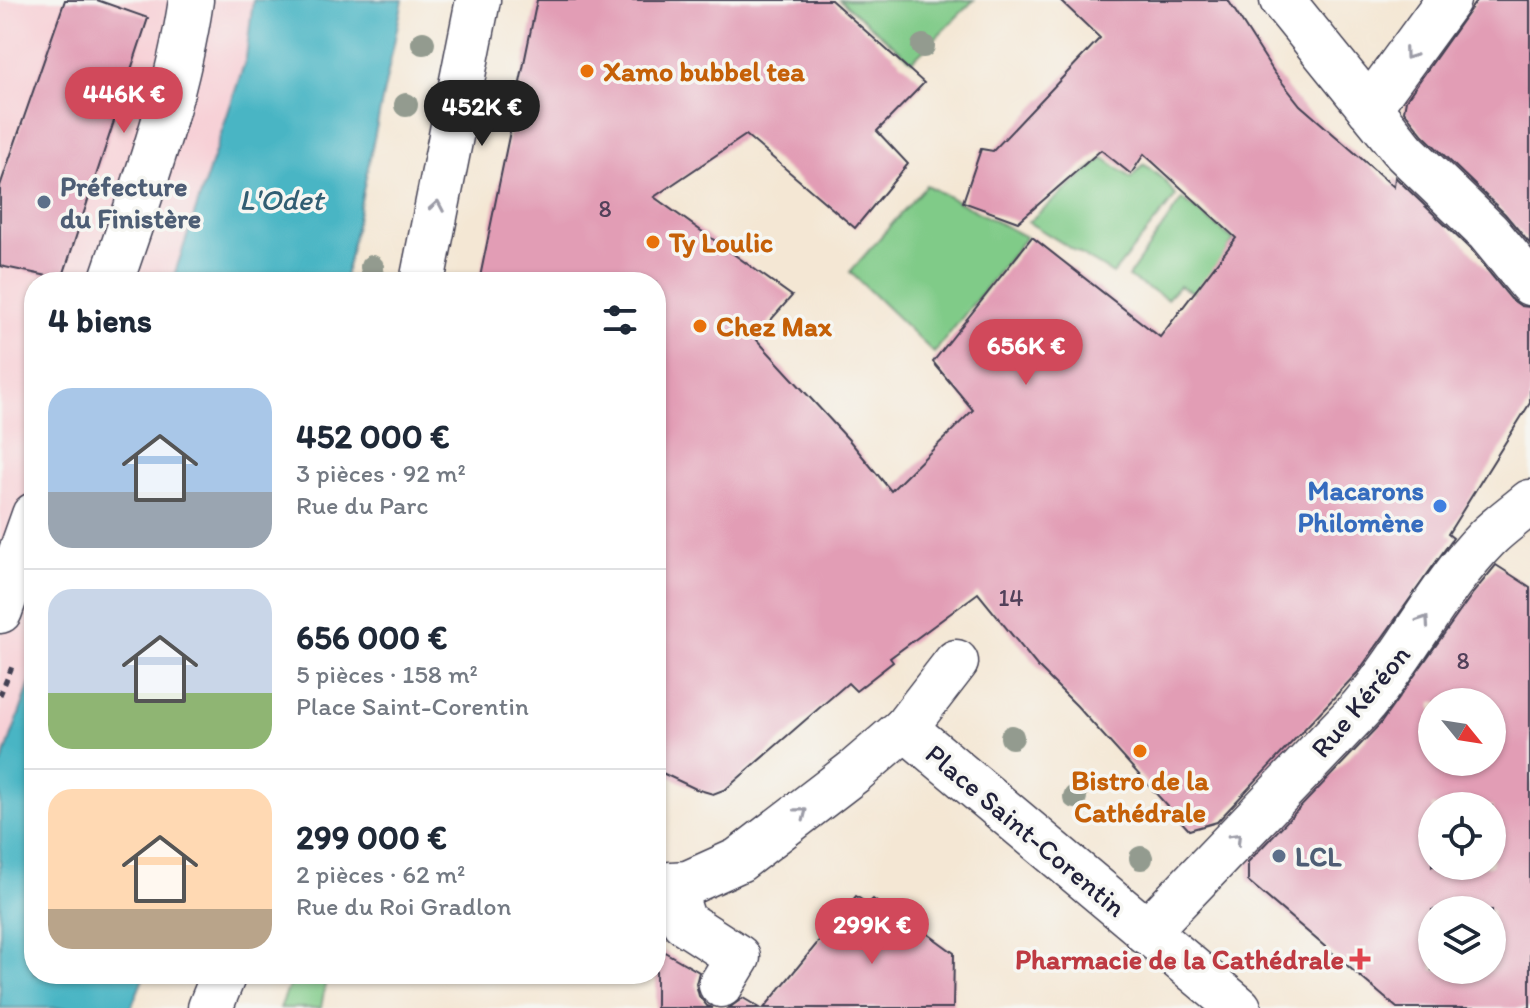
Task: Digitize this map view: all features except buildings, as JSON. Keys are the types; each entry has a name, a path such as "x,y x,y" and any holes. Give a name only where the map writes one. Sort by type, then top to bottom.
{"street":[{"path":"114,272 161,130 184,43 191,0"},
{"path":"424,272 478,0"},
{"path":"1282,0 1405,152 1488,232 1530,283"},
{"path":"1369,108 1448,0"},
{"name":"Rue Kéréon","path":"1182,894 1361,708 1471,556 1488,537 1530,502"},
{"path":"12,586 24,547"},
{"name":"Place Saint-Corentin","path":"666,885 701,879 739,860 843,781 905,728 956,662"},
{"name":"Place Saint-Corentin","path":"905,728 1239,1008"},
{"path":"666,889 684,922 738,957 721,985"},
{"name":"Place Saint-Corentin","path":"1146,932 1182,894"},
{"path":"210,1008 220,984"}],"shaded area":[{"path":"0,0 253,0 246,58 175,272 24,272 24,700 0,768"}],"green space":[{"path":"840,0 974,0 912,61"},
{"path":"1104,158 1131,178 1144,164 1164,180 1176,196 1113,274 1028,222"},
{"path":"926,185 1026,237 934,353 850,272"},
{"path":"1182,199 1234,240 1198,294 1179,286 1167,299 1128,277"},
{"path":"290,984 325,984 321,1008 280,1008"}],"water":[{"name":"L'Odet","path":"253,0 403,0 346,272 175,272 246,58"},
{"path":"24,701 24,984 141,984 131,1008 0,1008 0,769"}],"place":[{"name":"Xamo bubbel tea","path":"587,71"},
{"name":"Préfecture du Finistère","path":"44,202"},
{"name":"Ty Loulic","path":"653,242"},
{"name":"Chez Max","path":"700,326"},
{"name":"Macarons Philomène","path":"1440,506"},
{"name":"Bistro de la Cathédrale","path":"1140,751"},
{"name":"LCL","path":"1279,856"},
{"name":"Pharmacie de la Cathédrale","path":"1360,959"}]}
